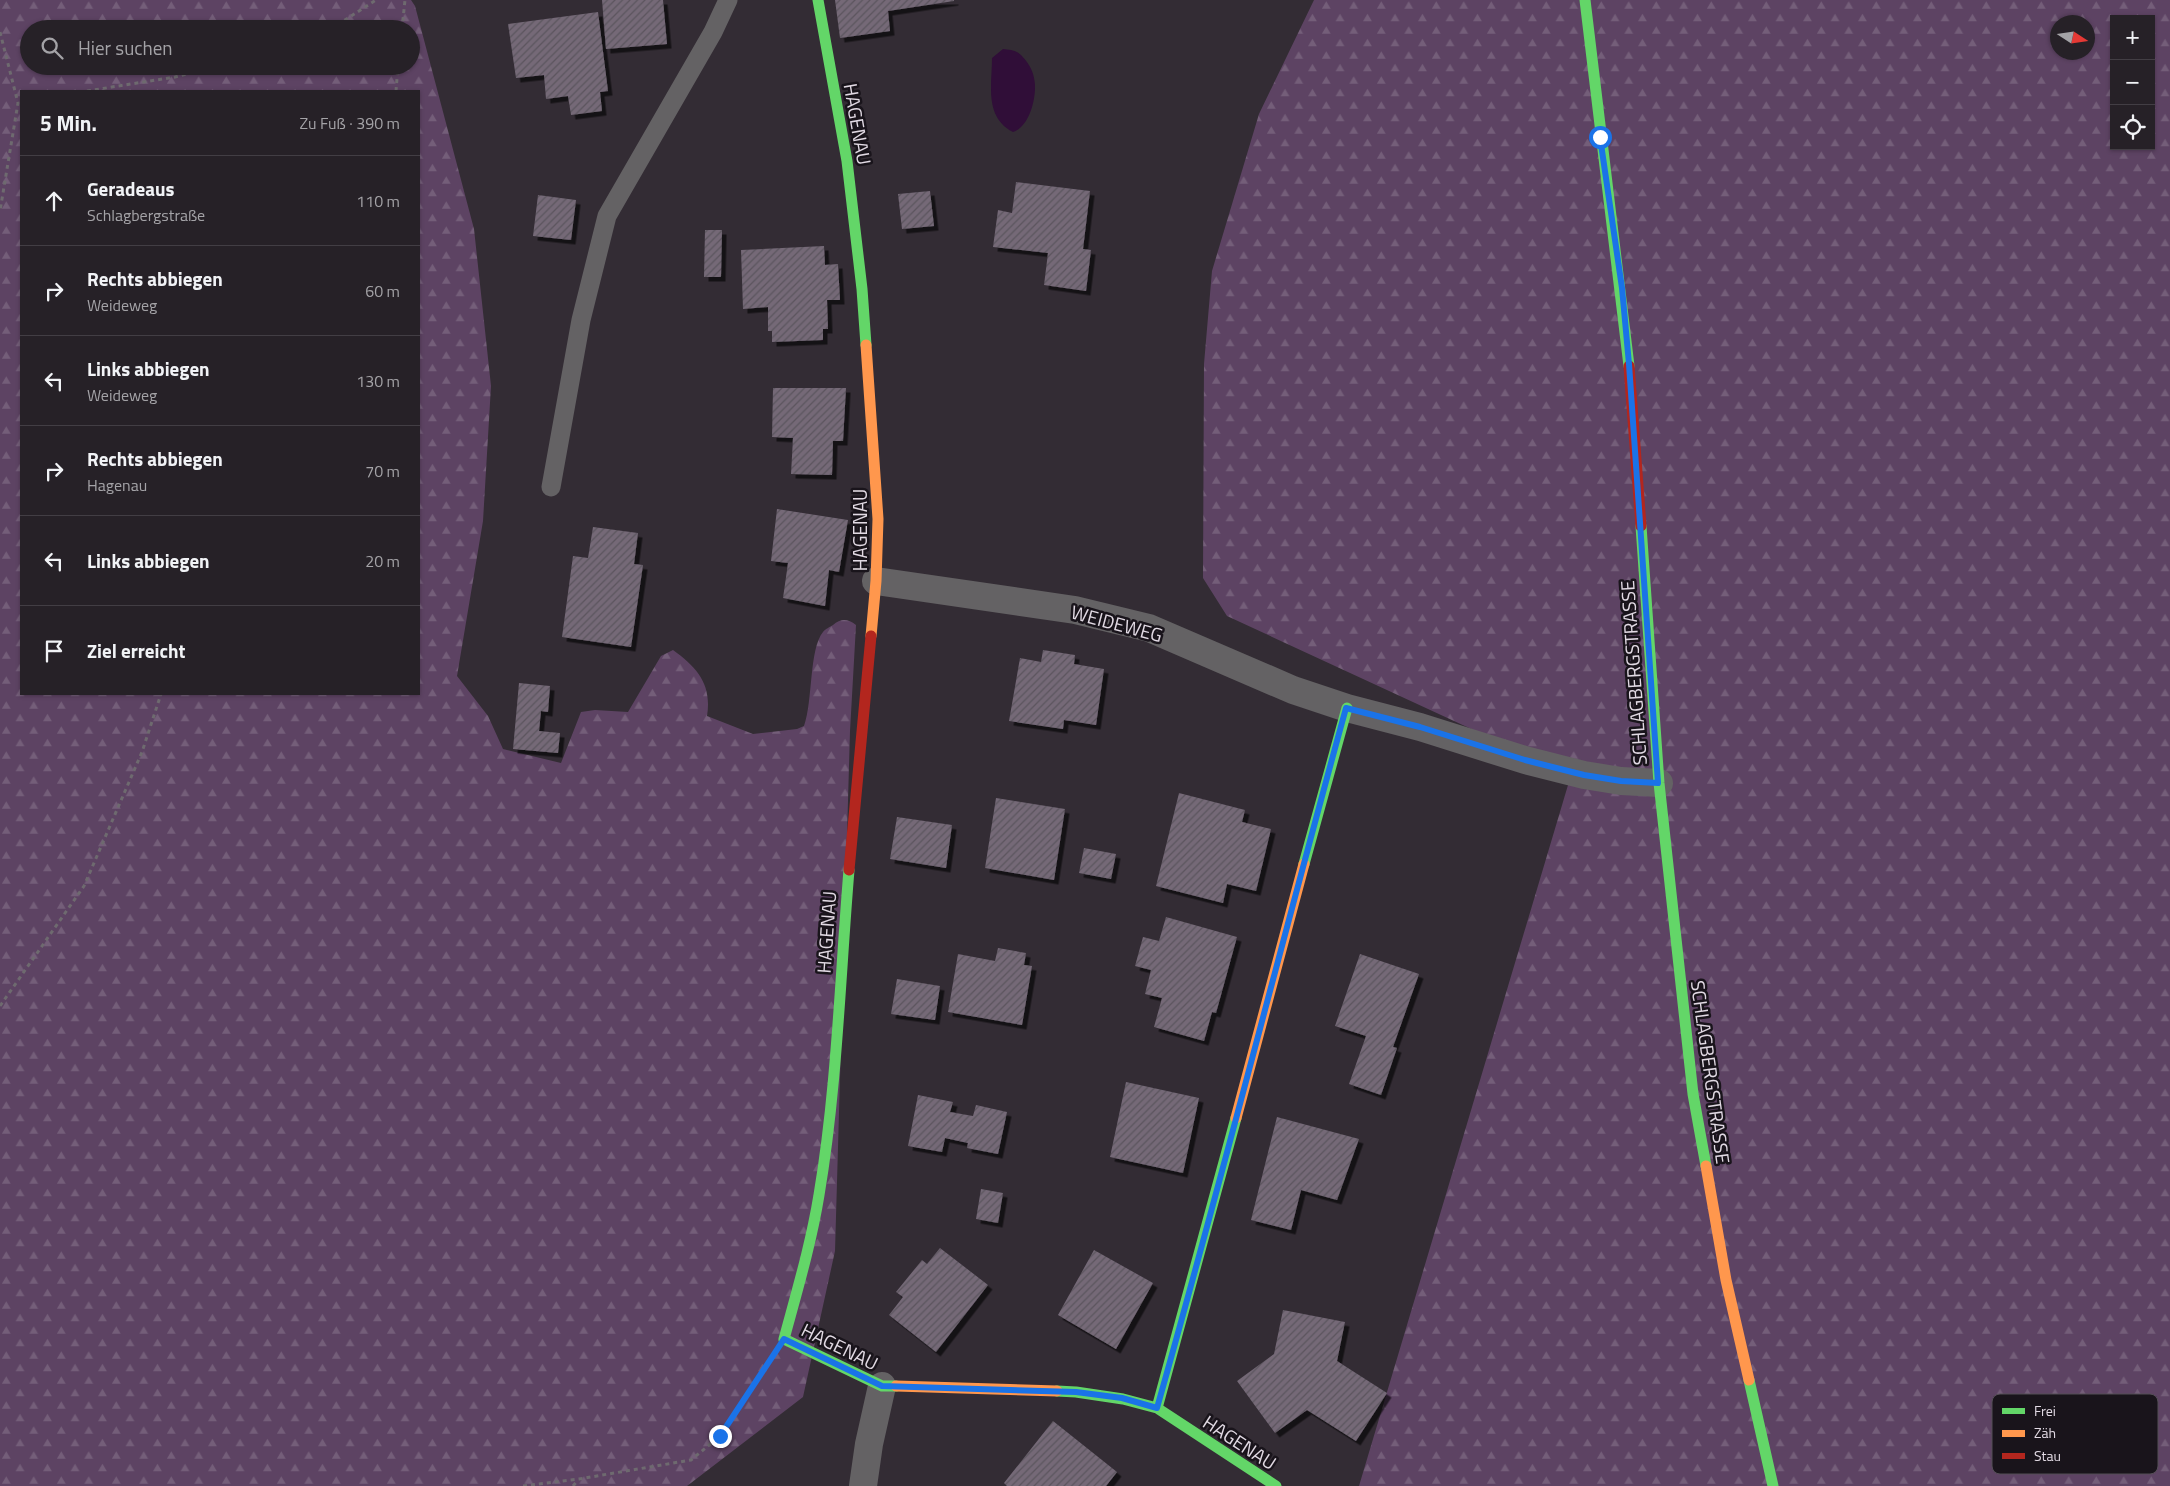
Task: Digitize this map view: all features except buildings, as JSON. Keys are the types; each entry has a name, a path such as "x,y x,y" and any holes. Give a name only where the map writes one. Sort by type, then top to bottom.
{"street":[{"name":"HAGENAU","path":"818,0 847,161 862,289 878,519 876,580 849,872 828,1133 819,1196 805,1264 784,1339 882,1386 1076,1392 1122,1398 1157,1408 1276,1486"},
{"name":"SCHLAGBERGSTRASSE","path":"1585,0 1600,137 1622,288 1658,783 1693,1094 1726,1280 1774,1486"},
{"name":"WEIDEWEG","path":"876,580 1074,610 1149,628 1293,690 1346,708 1420,727 1525,760 1584,775 1621,781 1658,783"},
{"path":"1157,1408 1346,708"},
{"path":"863,1486 869,1444 882,1386"}],"lane":[{"path":"551,487 581,320 607,216 713,32 728,0"}],"path":[{"path":"345,20 376,0"},
{"path":"403,20 404,0"},
{"path":"0,32 20,102 0,211"},
{"path":"93,90 183,75"},
{"path":"396,90 397,75"},
{"path":"0,1006 84,886 142,752 160,695"},
{"path":"524,1486 579,1479 691,1460 720,1436 784,1339"},
{"path":"573,1486 579,1479"}],"green space":[{"path":"0,0 411,0 415,6 419,20 20,20 20,75 420,75 420,25 474,229 491,386 483,521 457,676 488,716 503,749 561,763 581,712 595,710 628,712 661,656 673,650 690,664 701,678 707,695 707,716 753,734 797,729 804,726 807,715 815,650 823,632 842,620 850,621 856,625 850,731 835,1251 803,1397 687,1486 0,1486"},
{"path":"1314,0 2170,0 2170,1486 1359,1486 1571,775 1227,616 1203,578 1204,364 1212,271 1259,114"}],"shaded area":[{"path":"1003,49 1015,51 1023,57 1032,72 1035,85 1034,101 1028,117 1019,129 1013,132 997,118 992,100 992,58"}],"traffic: fast":[{"path":"818,0 847,161 862,289 866,345"},
{"path":"1585,0 1629,366"},
{"path":"1641,526 1659,783 1693,1094 1706,1166"},
{"path":"1304,864 1347,708"},
{"path":"849,870 834,1074 825,1155 812,1231 784,1339 882,1386 896,1386"},
{"path":"1157,1408 1236,1118"},
{"path":"1749,1380 1773,1486"},
{"path":"1057,1391 1123,1399 1157,1408 1276,1486"}],"traffic: slow":[{"path":"866,345 878,519 876,581 871,636"},
{"path":"1236,1118 1304,864"},
{"path":"1706,1166 1726,1280 1749,1380"},
{"path":"896,1386 1057,1391"}],"traffic: jam":[{"path":"1629,366 1641,526"},
{"path":"849,870 871,636"}],"route":[{"path":"720,1436 784,1339 882,1386 1076,1392 1122,1398 1157,1408 1346,708 1420,727 1525,760 1584,775 1621,781 1658,783 1629,364 1622,288 1600,137"}]}
